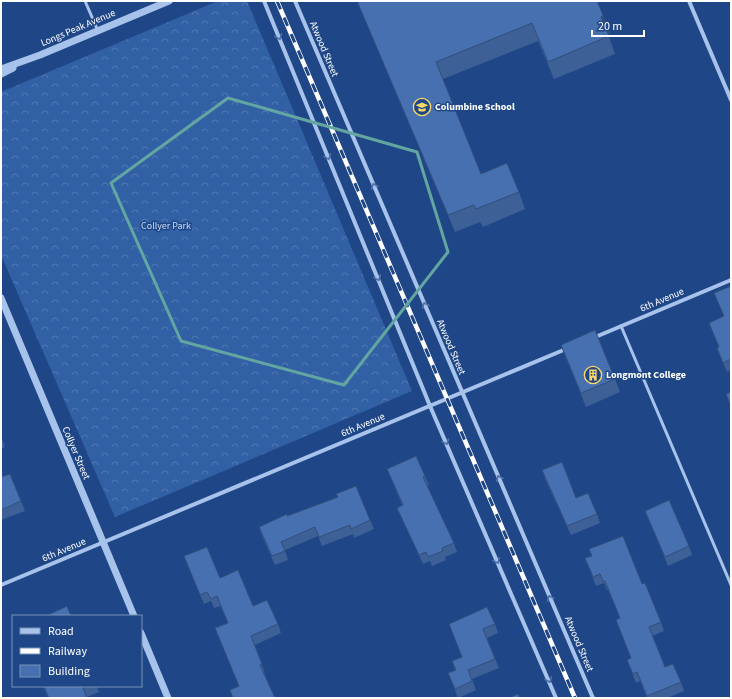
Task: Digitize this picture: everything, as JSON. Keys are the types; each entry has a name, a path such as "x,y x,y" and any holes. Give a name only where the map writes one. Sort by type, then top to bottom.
{"street":[{"name":"Longs Peak Avenue","path":"1,74 40,55 169,1"},
{"path":"264,1 430,406 556,698"},
{"name":"Atwood Street","path":"295,1 594,698"},
{"path":"689,1 731,100"},
{"name":"Longs Peak Avenue","path":"1,68 40,55"},
{"name":"6th Avenue","path":"585,341 731,280"},
{"name":"Collyer Street","path":"1,298 134,615"},
{"name":"6th Avenue","path":"1,585 571,347"},
{"path":"142,635 168,698"}],"lane":[{"path":"85,1 98,31"},
{"path":"621,326 731,585"}],"highlighted area":[{"path":"228,98 417,152 448,252 344,385 181,341 111,183"}],"green space":[{"name":"Collyer Park","path":"218,1 247,1 412,391 115,517 1,255 1,92"}],"building":[{"path":"357,1 597,1 603,15 601,17 609,36 548,62 532,23 436,62 481,174 507,163 519,192 476,209 474,205 448,215"},
{"path":"731,286 731,359 723,363 717,348 719,347 709,323 724,316 714,293"},
{"name":"Longmont College","path":"595,330 615,379 581,393 561,345"},
{"path":"731,392 731,406 726,394"},
{"path":"416,456 425,476 423,477 454,543 442,548 443,551 428,557 426,552 419,555 397,508 403,505 387,469"},
{"path":"562,462 576,498 588,493 597,514 567,526 542,470"},
{"path":"10,474 21,501 1,510 1,477"},
{"path":"356,486 370,520 351,529 350,525 319,537 315,527 281,542 285,551 272,556 259,527 287,514 287,516 338,497 336,494"},
{"path":"669,500 689,546 665,557 645,511"},
{"path":"623,536 642,584 645,583 661,622 649,627 665,667 673,664 681,682 647,696 637,672 633,674 627,660 631,658 616,620 620,618 605,581 603,581 600,574 593,577 585,558 592,556 589,549"},
{"path":"207,547 220,578 238,570 253,606 267,600 278,624 251,636 262,664 260,665 275,698 233,698 230,690 239,686 215,628 228,623 217,596 211,599 207,592 200,595 184,556"},
{"path":"67,606 71,615 48,615"},
{"path":"487,607 495,624 483,629 495,659 468,670 472,681 455,689 448,673 456,670 452,661 462,657 449,624"},
{"path":"44,687 86,687 83,688 87,698 49,698"},
{"path":"518,694 520,698 509,698"}],"railway":[{"path":"277,1 575,698"}],"place":[{"name":"Columbine School","path":"422,107"},
{"name":"Longmont College","path":"593,375"}]}
